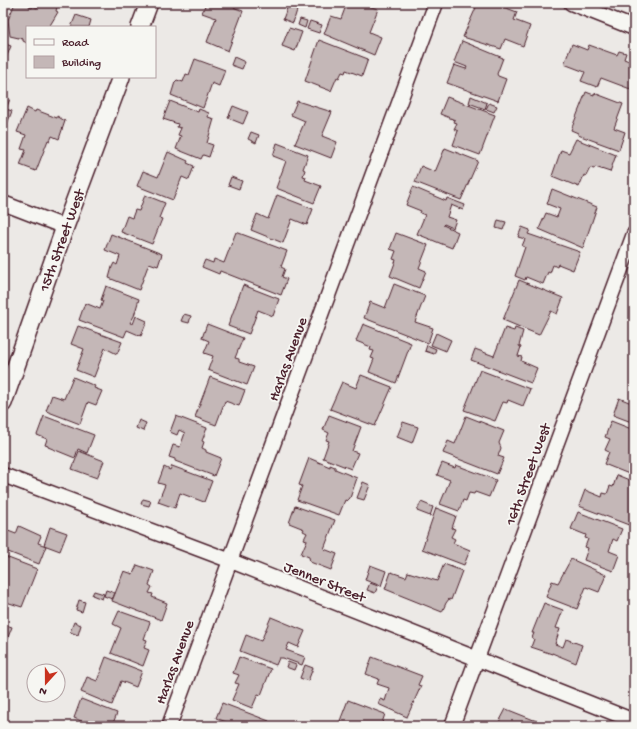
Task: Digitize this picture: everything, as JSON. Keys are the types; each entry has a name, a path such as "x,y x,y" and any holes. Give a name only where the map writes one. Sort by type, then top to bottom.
{"street":[{"path":"140,26 149,3"},
{"name":"Harlas Avenue","path":"169,726 231,562 436,3"},
{"path":"571,3 634,28"},
{"name":"15th Street West","path":"3,403 65,227 122,78"},
{"path":"3,203 65,227"},
{"name":"16th Street West","path":"452,726 634,234"},
{"name":"Jenner Street","path":"3,475 231,562 634,721"}],"building":[{"path":"15,3 31,3 29,7 32,8 33,6 37,8 39,3 47,3 57,7 56,11 58,12 50,26 26,26 26,42 23,41 23,39 10,36 8,20"},
{"path":"206,3 223,3 243,11 228,51 207,42 216,18 202,13"},
{"path":"289,3 298,7 293,23 283,19"},
{"path":"347,3 358,3 378,9 369,32 381,37 374,55 324,34 331,16 341,19"},
{"path":"478,3 493,3 517,12 514,20 530,26 523,46 505,39 501,49 463,37"},
{"path":"76,15 91,20 89,26 71,26"},
{"path":"300,19 307,21 305,28 298,25"},
{"path":"310,21 322,25 319,33 307,29"},
{"path":"289,28 302,32 295,51 282,46"},
{"path":"319,40 368,59 362,76 346,70 345,73 342,72 339,78 337,77 331,91 305,81"},
{"path":"462,41 503,58 497,74 498,76 506,79 498,101 447,83 454,65 466,69 467,67 454,62"},
{"path":"3,43 11,46 4,63 3,63"},
{"path":"572,44 587,50 589,45 617,55 619,51 626,53 624,59 634,63 633,90 601,78 597,87 581,81 585,72 564,64"},
{"path":"234,57 245,62 242,69 231,65"},
{"path":"195,59 225,70 219,86 212,83 203,108 171,95 175,82 177,80 183,82 186,74 189,75"},
{"path":"586,92 594,95 594,93 623,104 614,128 625,132 619,150 578,135 578,133 571,130"},
{"path":"3,96 10,99 6,109 12,111 4,132 4,137"},
{"path":"471,96 487,103 485,109 469,103"},
{"path":"447,97 495,115 480,155 453,145 458,131 454,129 457,123 454,122 455,120 440,114"},
{"path":"170,101 198,112 199,109 209,113 208,117 214,119 207,143 213,145 209,157 203,155 201,159 176,149 181,136 178,135 181,128 177,127 178,124 163,119"},
{"path":"297,101 332,112 322,136 337,142 331,158 295,144 305,121 291,115"},
{"path":"489,103 497,106 494,112 486,109"},
{"path":"233,106 248,112 243,124 228,118"},
{"path":"27,108 35,112 36,110 57,118 57,116 65,121 59,139 52,136 50,141 48,140 36,171 20,165 26,150 21,149 26,135 17,132"},
{"path":"251,132 259,135 256,143 248,139"},
{"path":"576,139 616,155 610,172 595,167 594,169 590,168 586,176 584,175 579,187 552,176 561,150 569,153"},
{"path":"277,143 308,155 303,169 305,170 303,176 306,177 305,180 321,186 314,203 276,188 286,161 273,156"},
{"path":"445,148 478,161 461,200 415,182 421,166 435,172"},
{"path":"168,152 188,161 187,163 194,166 189,180 182,177 173,200 137,186 143,171 158,177"},
{"path":"231,177 242,181 239,189 228,185"},
{"path":"413,187 446,201 447,198 465,205 463,210 451,205 447,217 456,220 453,228 444,224 443,225 458,232 452,248 417,234 425,215 420,213 421,211 406,205"},
{"path":"552,189 597,207 583,248 539,229 546,213 557,217 560,209 547,204"},
{"path":"145,195 165,203 159,218 162,219 152,244 121,232 127,216 132,218 135,210 139,211"},
{"path":"277,195 313,209 307,225 292,219 283,243 251,230 257,214 268,219"},
{"path":"498,220 506,222 503,230 496,228"},
{"path":"522,227 530,230 528,234 580,252 573,270 558,264 557,267 553,265 543,284 526,277 525,280 515,276 525,247 522,246 525,239 518,237"},
{"path":"236,232 287,251 281,267 285,269 282,277 287,279 281,295 220,271 219,274 202,267 205,260 213,263 214,259 224,263"},
{"path":"396,233 428,245 419,268 426,271 419,288 390,276 396,260 393,259 396,251 390,249"},
{"path":"111,234 162,254 158,266 149,263 139,290 109,278 114,263 117,265 120,256 105,250"},
{"path":"519,280 563,298 557,314 551,311 539,335 503,320"},
{"path":"394,284 425,296 415,322 433,328 428,343 364,318 370,302 385,308"},
{"path":"243,285 279,299 273,316 258,310 249,334 228,326"},
{"path":"106,286 139,299 134,316 130,323 133,324 136,316 147,321 141,336 127,330 124,337 79,320 85,303 100,309 103,301 101,300"},
{"path":"184,314 191,316 189,323 181,321"},
{"path":"207,324 243,338 235,358 239,359 239,362 254,367 247,385 208,370 213,356 204,353 209,341 202,338"},
{"path":"363,324 411,343 396,383 369,372 374,359 371,358 374,351 370,350 371,347 356,341"},
{"path":"78,326 122,342 117,354 105,348 94,377 76,370 84,349 71,344"},
{"path":"505,328 514,331 515,328 523,331 518,356 522,357 521,361 537,368 531,383 471,360 475,349 494,356"},
{"path":"436,333 451,340 446,351 431,345"},
{"path":"427,345 436,349 434,354 425,351"},
{"path":"480,370 530,389 523,406 508,400 507,403 503,402 495,421 464,410"},
{"path":"361,375 392,387 375,426 330,409 342,382 356,388"},
{"path":"73,377 95,386 94,388 102,391 96,405 88,402 80,424 46,411 52,395 64,399"},
{"path":"210,377 245,390 239,406 225,401 216,425 195,417"},
{"path":"619,398 634,404 634,423 613,415"},
{"path":"329,415 361,427 352,451 358,453 351,469 323,458 329,441 326,440 329,433 323,430"},
{"path":"44,416 94,435 87,453 78,449 75,458 45,445 47,439 37,435"},
{"path":"176,416 207,428 202,441 204,442 202,448 206,450 206,452 221,458 214,476 175,461 175,459 169,457 173,445 180,447 185,433 179,430 177,435 170,432"},
{"path":"466,416 504,431 499,443 501,448 498,456 504,458 497,474 443,453 448,441 455,444"},
{"path":"139,420 146,423 143,431 136,428"},
{"path":"611,421 634,430 634,476 604,464 609,452 605,450 610,439 605,437"},
{"path":"403,422 418,427 412,443 397,437"},
{"path":"79,451 104,461 97,478 72,469"},
{"path":"309,458 330,467 330,465 335,467 335,469 357,478 350,498 347,501 345,500 339,515 297,500 302,486 299,485"},
{"path":"442,463 455,468 456,465 496,480 489,497 475,492 474,494 469,493 466,501 463,500 459,511 440,504 450,480 437,475"},
{"path":"172,466 212,481 204,502 180,493 175,508 158,502 165,485 158,483 164,467 170,470"},
{"path":"617,475 634,482 634,527 579,506 585,490 602,497 603,493 607,494 610,486 613,487"},
{"path":"363,482 370,485 364,500 357,498"},
{"path":"143,499 151,501 149,506 141,504"},
{"path":"421,502 433,507 430,516 417,511"},
{"path":"295,506 335,520 324,549 337,554 331,570 310,562 309,557 301,554 307,540 304,539 307,533 303,531 304,529 289,523"},
{"path":"436,508 456,516 452,528 455,529 451,537 455,539 453,543 470,550 464,565 422,549"},
{"path":"578,512 622,529 617,541 613,539 609,551 619,555 613,571 584,560 588,548 585,547 588,539 585,538 586,535 571,529"},
{"path":"19,526 41,536 38,543 46,546 39,564 3,550 3,529 16,534"},
{"path":"50,527 67,533 60,551 44,545"},
{"path":"3,556 37,569 22,607 3,601"},
{"path":"571,559 606,575 599,592 586,587 577,609 546,597 552,581 558,583"},
{"path":"444,564 462,571 451,600 449,599 446,603 442,612 385,589 391,572 406,577 408,572 437,581"},
{"path":"137,565 154,571 149,585 152,587 149,593 153,594 152,597 167,603 161,620 112,601 124,571 133,574"},
{"path":"370,565 386,571 381,586 365,580"},
{"path":"370,583 378,586 375,593 367,590"},
{"path":"106,590 115,593 112,599 104,596"},
{"path":"94,591 104,594 102,599 92,595"},
{"path":"79,600 85,602 82,612 76,610"},
{"path":"544,603 563,610 556,628 560,629 555,644 563,647 566,639 582,645 576,663 552,653 531,647 534,639 532,638 534,633 532,633"},
{"path":"119,611 150,622 144,639 147,640 144,648 149,650 143,666 111,653 121,628 113,624"},
{"path":"271,617 305,631 298,647 289,643 286,650 305,657 302,665 279,658 276,665 240,651 246,635 261,641"},
{"path":"74,622 81,625 78,635 70,632"},
{"path":"3,624 12,627 3,650"},
{"path":"106,657 142,671 136,687 121,681 112,705 81,692 87,677 97,681"},
{"path":"239,657 271,669 261,695 258,694 252,708 232,700 239,684 235,683 239,675 233,673"},
{"path":"372,657 422,676 418,685 421,686 407,717 378,704 380,699 385,701 389,688 377,684 379,679 366,674"},
{"path":"288,662 296,665 294,670 286,667"},
{"path":"305,665 313,668 308,681 300,678"},
{"path":"81,699 117,713 112,726 85,726 86,723 74,718"},
{"path":"348,700 385,714 381,726 338,726"},
{"path":"222,703 269,721 267,726 230,726 231,724 216,718"},
{"path":"506,709 549,726 497,726"}]}
